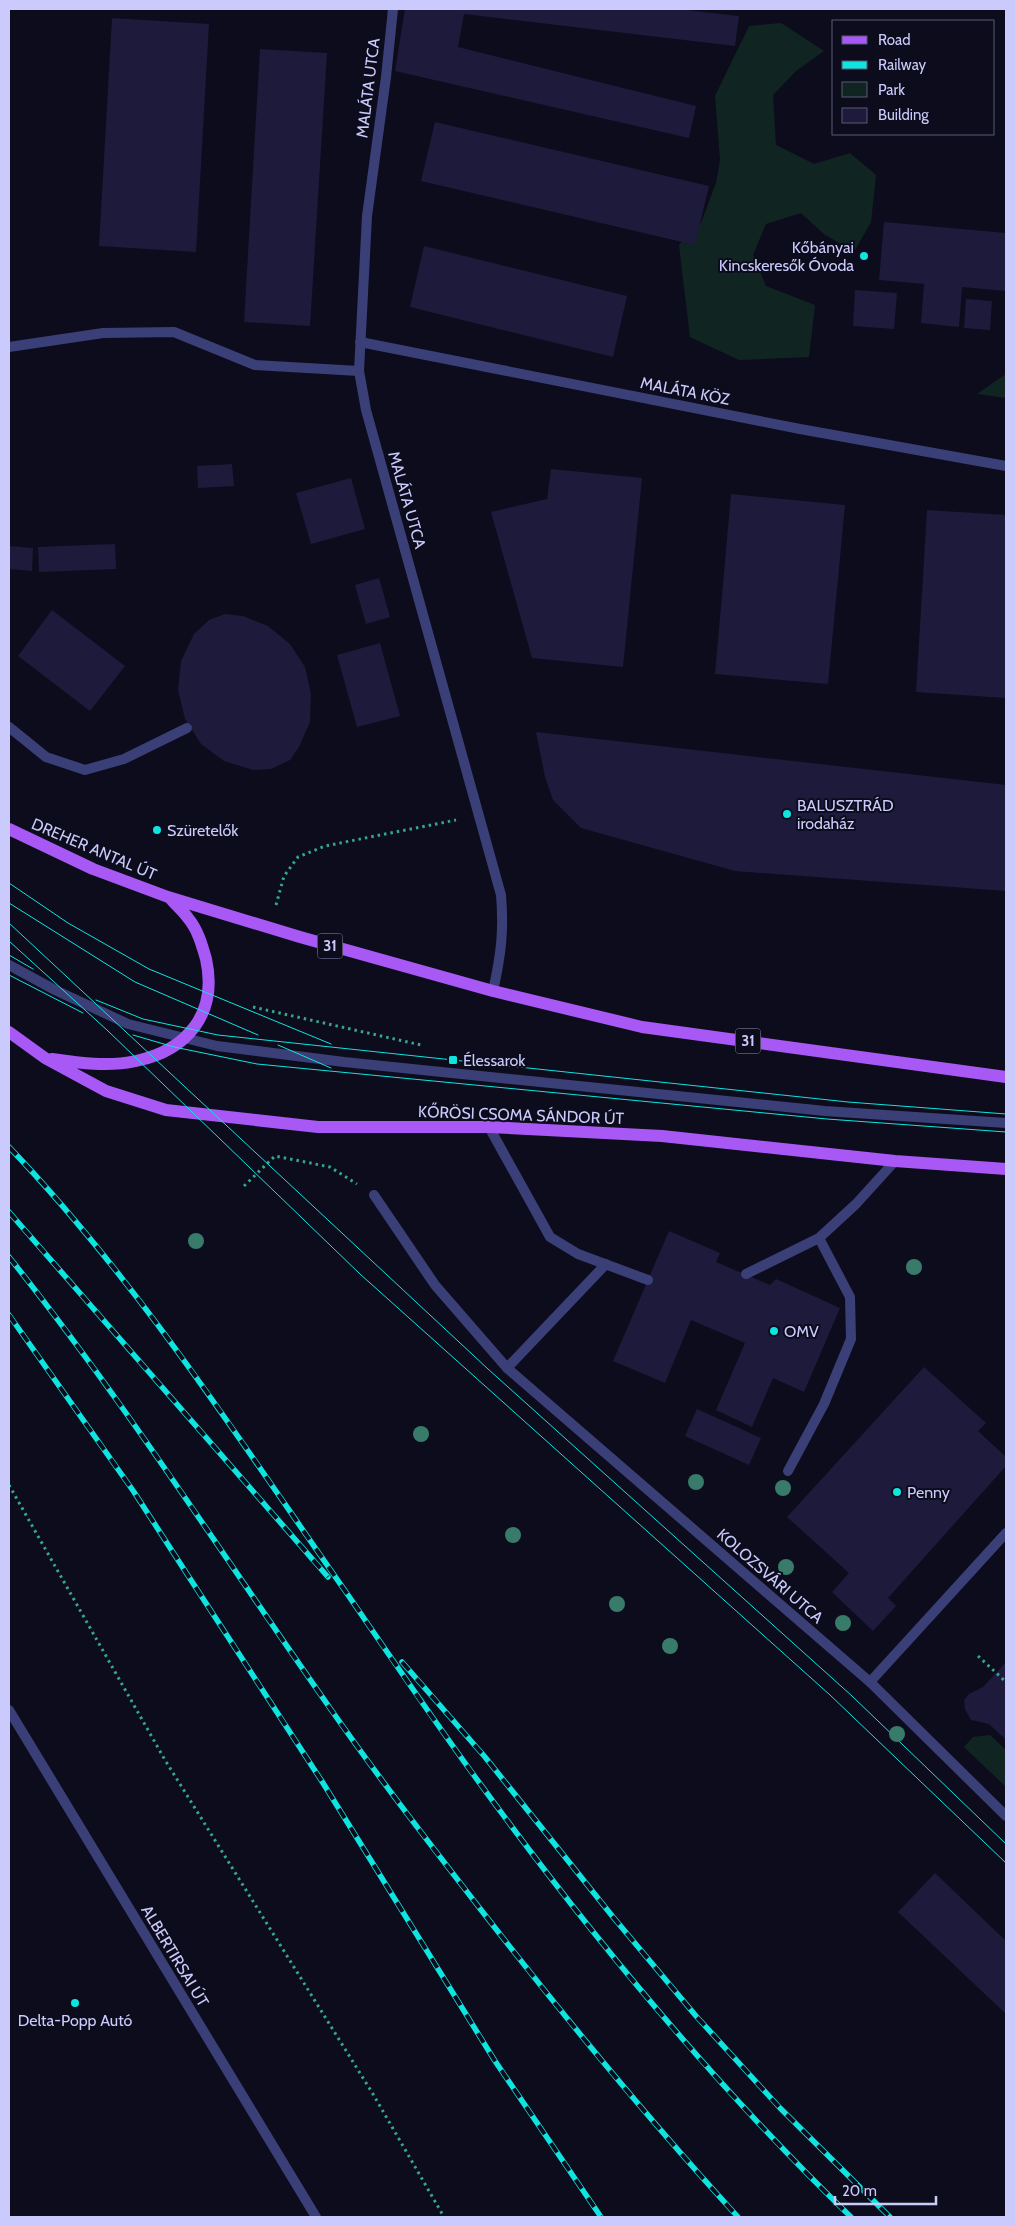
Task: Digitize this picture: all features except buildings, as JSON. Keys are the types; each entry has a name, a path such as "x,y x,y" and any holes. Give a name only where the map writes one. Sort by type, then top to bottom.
{"main road":[{"name":"DREHER ANTAL ÚT","path":"9,829 93,869 168,897"},
{"name":"31","path":"168,897 270,928 493,990 642,1027 1006,1077"},
{"path":"9,1032 45,1058 91,1064 124,1063 138,1060 174,1047 184,1039 193,1030 203,1012 209,995 210,976 202,942 189,918 168,897"},
{"name":"KŐRÖSI CSOMA SÁNDOR ÚT","path":"45,1058 106,1091 166,1110 318,1127 489,1127 662,1136 895,1161 1006,1169"}],"street":[{"name":"MALÁTA UTCA","path":"393,9 386,77 370,191 359,371 366,410 501,895 503,929 500,960 493,990"},
{"path":"9,347 103,333 174,332 255,365 359,371"},
{"name":"MALÁTA KÖZ","path":"360,342 800,429 1006,466"},
{"path":"9,726 46,757 85,770 124,759 187,728"},
{"path":"9,965 55,990 128,1024 217,1046 344,1062 825,1111 1006,1123"},
{"path":"952,1118 1006,1129"},
{"path":"489,1127 550,1238 578,1254 648,1280"},
{"path":"746,1274 819,1238 856,1204 895,1161"},
{"name":"KOLOZSVÁRI UTCA","path":"374,1194 435,1285 507,1368 870,1682 1006,1816"},
{"path":"788,1471 824,1404 851,1339 850,1297 819,1238"},
{"path":"507,1368 606,1264"},
{"path":"870,1682 1006,1533"},
{"name":"ALBERTIRSAI ÚT","path":"9,1710 316,2217"}],"path":[{"path":"270,928 284,876 298,857 325,846 479,816"},
{"path":"253,1007 426,1046"},
{"path":"244,1186 275,1156 330,1167 374,1194"},
{"path":"9,1485 164,1760 373,2094 444,2217"},
{"path":"978,1656 1006,1682"}],"green space":[{"path":"781,23 824,51 796,71 773,95 776,145 814,164 850,153 876,175 871,222 854,252 824,234 801,213 766,224 753,255 766,286 815,305 809,357 739,360 690,337 679,245 701,223 716,183 720,160 715,96 749,26"},
{"path":"1006,374 1006,398 977,394"},
{"path":"990,1735 1006,1750 1006,1787 964,1747 973,1737"}],"tram line":[{"path":"9,883 68,923 149,969 331,1044"},
{"path":"9,903 135,982 258,1035"},
{"path":"9,923 488,1369 852,1696 1006,1844"},
{"path":"9,941 107,1030 360,1274 830,1695 1006,1863"},
{"path":"9,955 33,969"},
{"path":"9,975 83,1013"},
{"path":"96,1000 143,1019 218,1035 848,1102 1006,1114"},
{"path":"133,1035 174,1047 257,1064 827,1119 1006,1132"},
{"path":"278,1045 331,1068"}],"railway":[{"path":"9,1147 102,1253 187,1364 441,1730 560,1890 652,2004 700,2059 799,2166 851,2217"},
{"path":"9,1212 328,1577"},
{"path":"9,1257 134,1424 332,1711 407,1814 577,2031 672,2144 738,2217"},
{"path":"9,1315 134,1492 323,1783 495,2061 601,2217"},
{"path":"402,1662 485,1757 613,1917 696,2016 780,2108 890,2217"}],"place":[{"name":"Kőbányai Kincskeresők Óvoda","path":"864,256"},
{"name":"BALUSZTRÁD irodaház","path":"787,814"},
{"name":"Szüretelők","path":"157,830"},
{"name":"Élessarok","path":"453,1060"},
{"name":"OMV","path":"774,1331"},
{"name":"Penny","path":"897,1492"},
{"name":"Delta-Popp Autó","path":"75,2003"}]}
